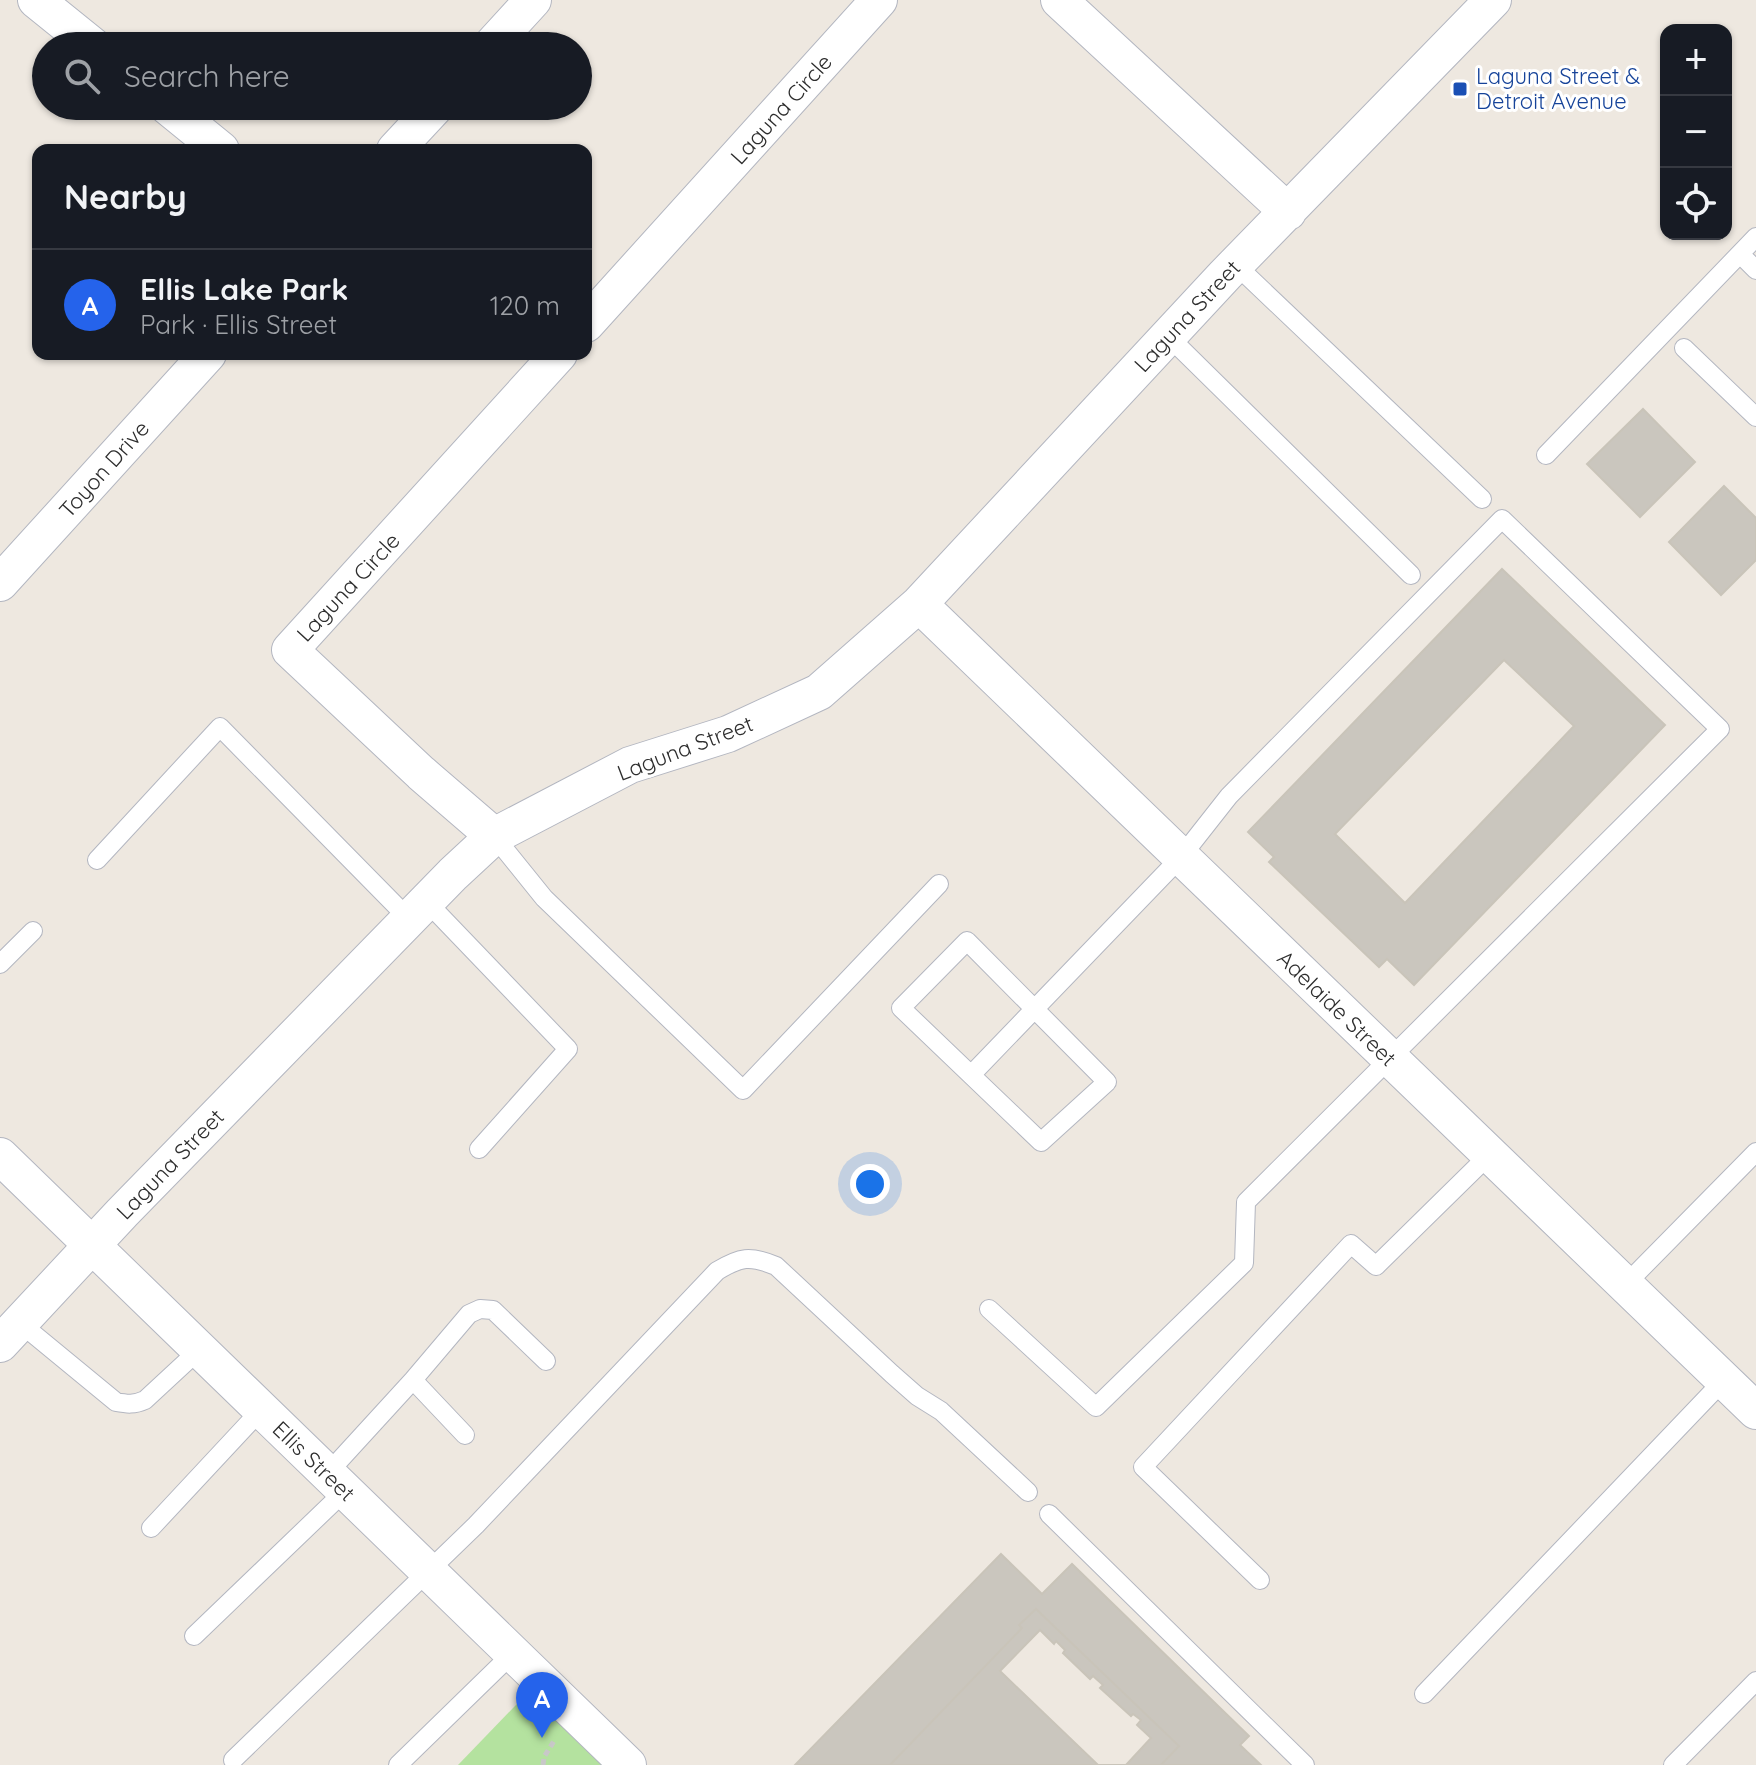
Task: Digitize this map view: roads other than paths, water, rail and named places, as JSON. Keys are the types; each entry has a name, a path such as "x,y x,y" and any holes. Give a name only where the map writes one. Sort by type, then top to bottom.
{"street":[{"path":"36,0 76,32"},
{"path":"504,32 533,0"},
{"name":"Laguna Circle","path":"592,317 879,0"},
{"path":"1059,0 1288,212"},
{"name":"Laguna Street","path":"10,1333 418,910 494,836 630,765 728,734 819,692 919,604 1235,264 1493,0"},
{"path":"184,120 214,144"},
{"path":"401,144 423,120"},
{"name":"Toyon Drive","path":"6,563 202,360"},
{"name":"Laguna Circle","path":"494,836 421,773 290,650 554,360"},
{"name":"Adelaide Street","path":"919,604 1756,1411"},
{"name":"Ellis Street","path":"0,1156 628,1765"}],"lane":[{"path":"1546,455 1756,237"},
{"path":"1740,254 1756,270"},
{"path":"1235,264 1482,499"},
{"path":"1168,336 1411,575"},
{"path":"1684,348 1756,417"},
{"path":"971,1075 1181,857 1229,796 1502,519 1720,729 1246,1202 1244,1263 1096,1407 989,1309"},
{"path":"97,860 220,727 568,1049 479,1149"},
{"path":"494,836 544,898 743,1090 939,884"},
{"path":"0,964 33,931"},
{"path":"967,941 1035,1009 1107,1082 1041,1142 901,1008 967,941"},
{"path":"1625,1285 1756,1152"},
{"path":"1260,1580 1143,1467 1351,1244 1376,1266 1489,1155"},
{"path":"233,1760 429,1573 717,1271 737,1259 759,1259 776,1266 892,1374 917,1396 941,1411 1028,1492"},
{"path":"194,1636 336,1482 413,1380 469,1314 480,1309 493,1310 546,1361"},
{"path":"10,1333 116,1402 125,1404 145,1400 199,1350"},
{"path":"413,1380 465,1435"},
{"path":"1424,1694 1724,1380"},
{"path":"151,1528 261,1410"},
{"path":"1049,1514 1305,1765"},
{"path":"398,1765 512,1654"},
{"path":"1673,1765 1756,1681"}],"place":[{"name":"Laguna Street & Detroit Avenue","path":"1460,89"},
{"name":"Ellis Lake Park","path":"542,1738"}]}
